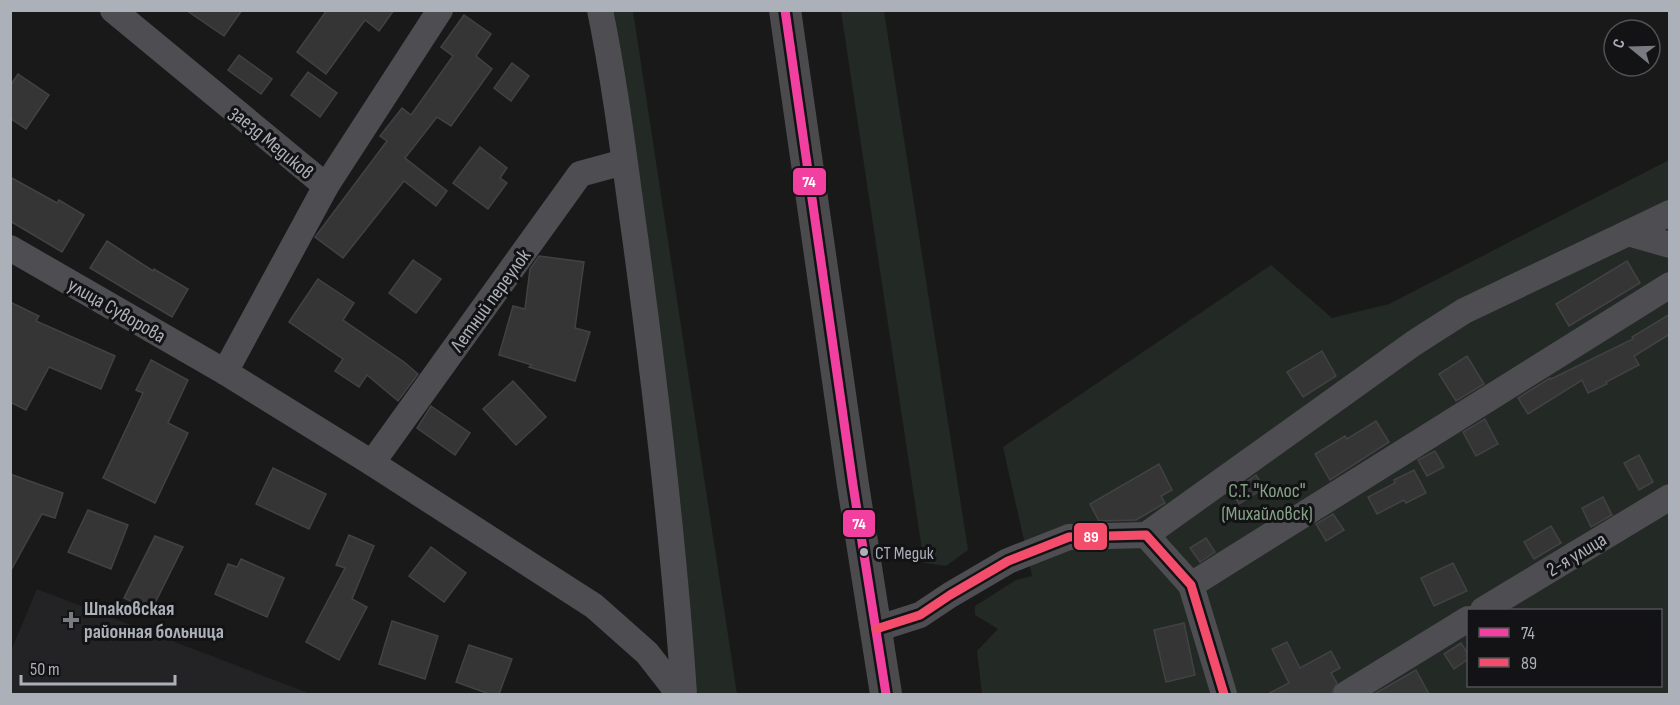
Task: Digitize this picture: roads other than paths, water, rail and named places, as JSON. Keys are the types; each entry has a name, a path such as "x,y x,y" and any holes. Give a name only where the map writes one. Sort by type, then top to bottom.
{"main road":[{"path":"784,10 852,485 876,629 882,687"}],"street":[{"name":"заезд Медиков","path":"113,10 326,186 440,10"},
{"path":"600,10 610,61 646,323 674,568 681,694"},
{"name":"Летний переулок","path":"372,463 580,174 624,162"},
{"path":"225,372 326,186"},
{"path":"876,629 920,615 1008,561 1069,537 1146,535 1405,350 1464,311 1670,213"},
{"path":"1628,233 1670,245"},
{"name":"улица Суворова","path":"10,248 225,372 372,463 594,606 647,653 681,694"},
{"path":"1191,585 1670,285"},
{"name":"2-я улица","path":"1485,609 1670,496"},
{"path":"1146,535 1191,585 1224,694"},
{"path":"1346,694 1467,620"}],"place":[{"name":"СТ Медик","path":"864,552"},
{"name":"Шпаковская районная больница","path":"71,620"}],"park label":[{"name":"С.Т. \"Колос\" (Михайловск)","path":"1267,502"}]}
